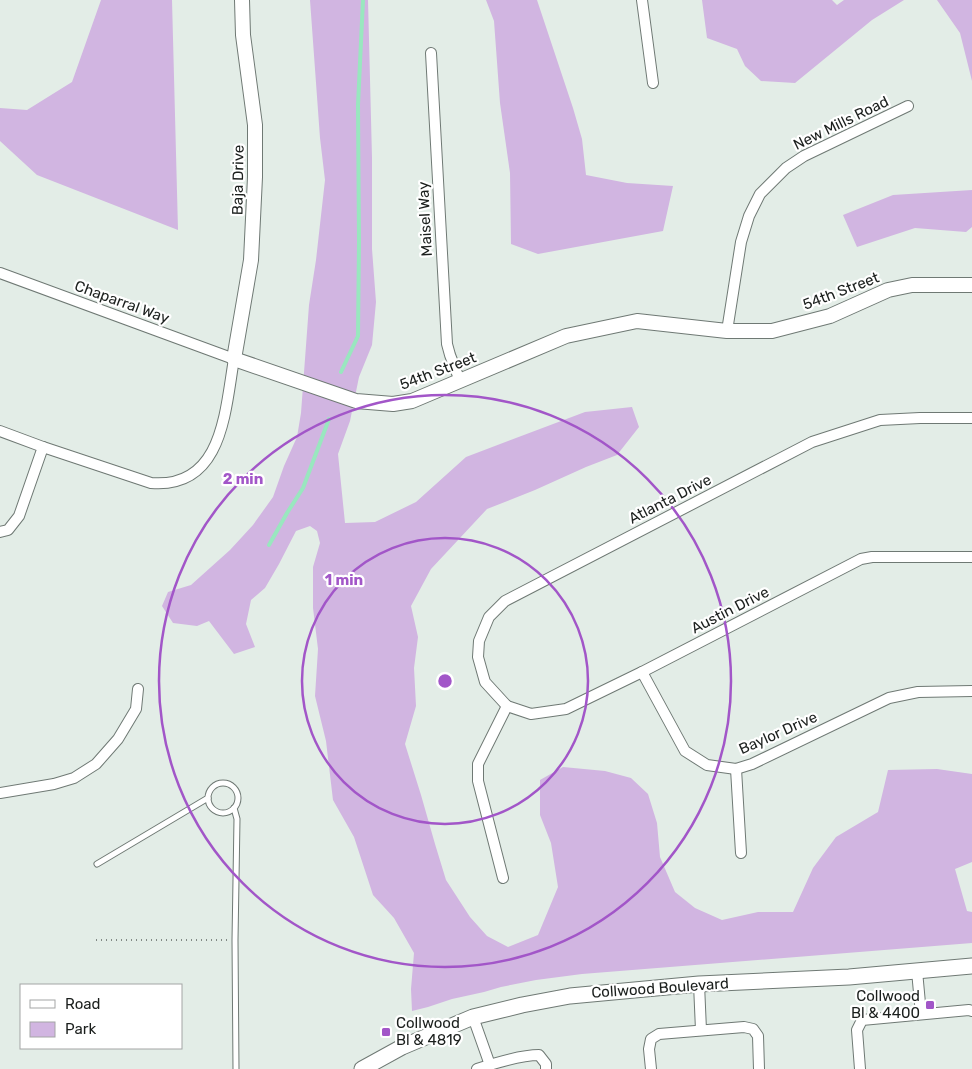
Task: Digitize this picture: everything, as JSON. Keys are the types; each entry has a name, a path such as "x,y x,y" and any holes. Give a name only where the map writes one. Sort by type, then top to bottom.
{"main road":[{"name":"Collwood Boulevard","path":"362,1069 402,1047 473,1017 570,996 699,984 849,977 972,966"}],"street":[{"name":"Baja Drive","path":"234,360 251,260 255,177 255,125 243,35 242,0"},
{"path":"642,0 653,83"},
{"name":"Maisel Way","path":"431,53 447,344 460,381"},
{"name":"New Mills Road","path":"727,331 741,242 749,216 760,194 786,168 804,156 908,106"},
{"name":"Chaparral Way","path":"0,273 234,360"},
{"name":"54th Street","path":"234,360 356,401 393,404 412,401 566,336 637,321 727,331 772,331 830,316 888,290 912,285 972,285"},
{"path":"0,431 151,483 170,483 187,477 202,466 213,451 223,426 234,360"},
{"name":"Atlanta Drive","path":"507,706 485,682 478,658 479,641 489,617 505,602 812,442 880,420 972,418"},
{"path":"0,532 8,530 19,516 43,447"},
{"name":"Austin Drive","path":"507,706 531,714 566,709 861,559 872,557 972,557"},
{"name":"Baylor Drive","path":"642,672 685,751 706,765 736,768 752,764 889,698 918,692 972,691"},
{"path":"0,792 61,782 74,778 96,764 118,740 136,709 138,689"},
{"path":"503,878 478,781 478,764 507,706"},
{"path":"736,768 741,853"},
{"path":"917,971 920,1014"},
{"path":"699,984 701,1030"},
{"path":"860,1069 857,1030 862,1020 969,1010 972,1012"},
{"path":"473,1017 490,1065"},
{"path":"651,1069 649,1049 651,1039 659,1034 744,1028 753,1029 758,1036 759,1069"},
{"path":"477,1069 532,1055 539,1055 546,1064 546,1069"}],"lane":[{"path":"219,784 229,784 238,795 234,808 225,813 215,811 208,798 209,793 219,784"},
{"path":"97,864 208,798"},
{"path":"234,808 237,819 235,940 236,1069"}],"path":[{"path":"96,940 235,940"}],"green space":[{"path":"101,0 172,0 178,230 37,175 0,141 0,108 27,110 72,82"},
{"path":"310,0 368,0 372,249 376,302 372,345 359,377 350,421 338,454 345,523 375,522 416,502 466,457 585,412 632,407 639,427 617,455 487,509 431,569 411,606 418,637 414,668 416,706 405,744 446,880 470,917 487,936 508,947 538,935 558,887 551,843 540,815 540,780 563,767 605,771 631,778 648,794 657,823 660,857 675,892 695,908 722,920 758,912 793,912 813,868 836,837 878,812 888,770 937,769 972,774 972,862 955,869 967,911 972,912 972,943 582,974 501,987 412,1011 411,989 414,953 394,918 373,895 354,837 333,800 326,741 315,696 318,649 313,608 313,567 320,543 317,531 310,526 296,531 265,588 251,600 246,624 255,647 234,654 209,621 197,626 173,623 162,606 168,592 191,585 230,550 253,525 273,497 297,437 301,413 309,305 325,180"},
{"path":"486,0 537,0 582,139 586,175 627,183 673,186 663,231 538,254 511,244 510,173 500,103 494,21"},
{"path":"702,0 832,0 837,5 844,0 904,0 872,20 795,83 761,81 745,66 737,49 707,38"},
{"path":"937,0 972,0 972,81 960,33"},
{"path":"972,190 972,227 966,232 915,228 857,247 843,215 893,195"}],"waterway":[{"path":"341,372 358,336 358,105 363,0"},
{"path":"269,545 303,488 329,419"}],"place":[{"name":"Collwood Bl & 4400","path":"930,1005"},
{"name":"Collwood Bl & 4819","path":"386,1032"}]}
